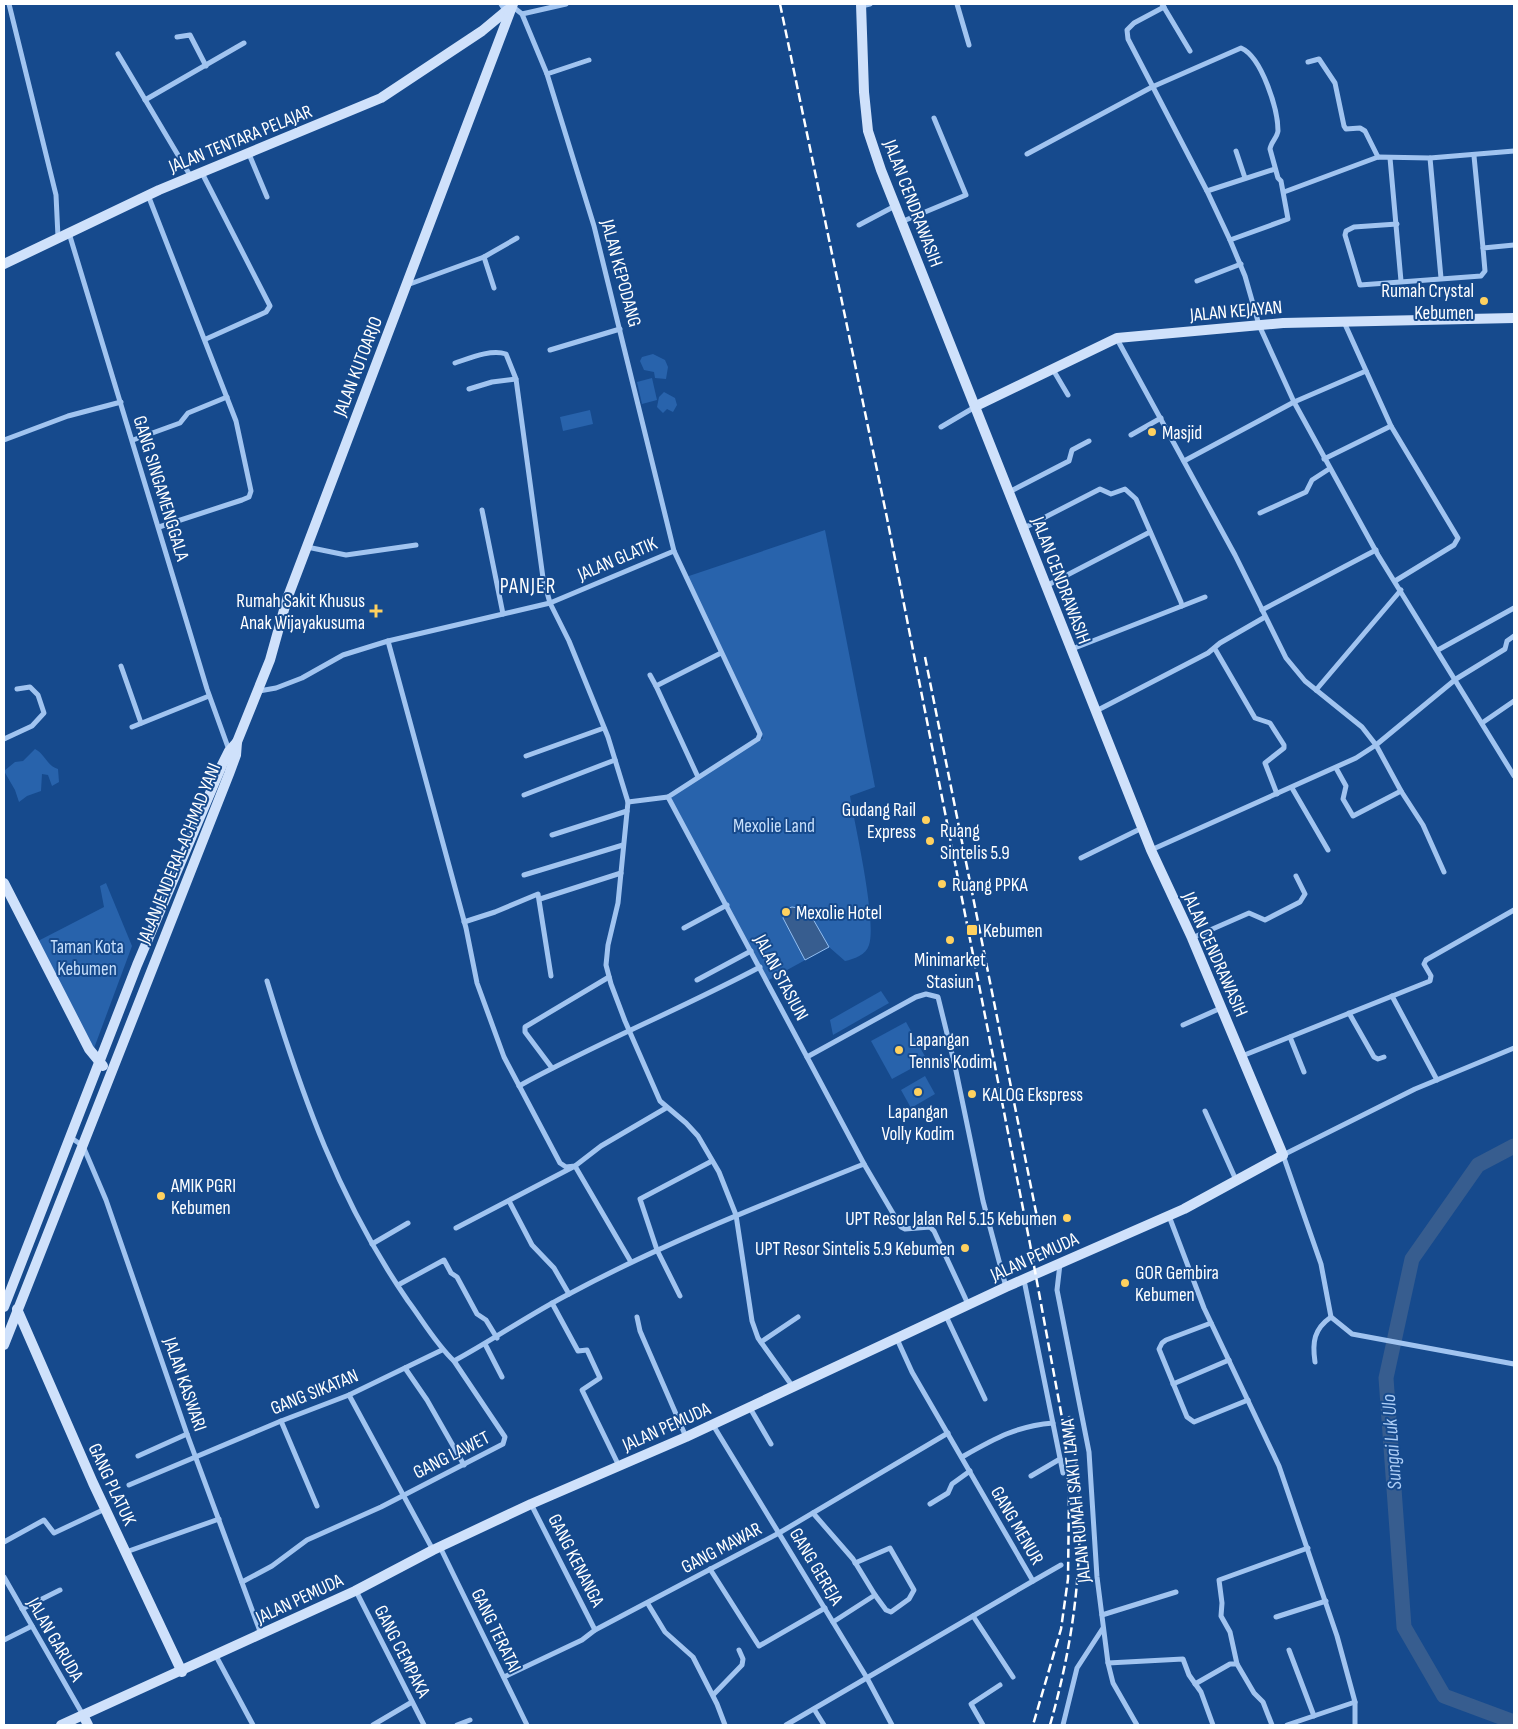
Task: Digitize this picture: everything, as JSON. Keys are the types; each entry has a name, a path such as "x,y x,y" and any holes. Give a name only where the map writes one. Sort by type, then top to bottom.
{"main road":[{"name":"JALAN CENDRAWASIH","path":"864,5 864,92 868,131 895,206 1142,828 1192,938 1283,1155"},
{"name":"JALAN TENTARA PELAJAR","path":"4,264 148,195 381,98 482,31 512,8"},
{"name":"JALAN KUTOARJO","path":"237,742 259,691 287,599 512,8"},
{"path":"482,31 503,31"},
{"name":"JALAN KEJAYAN","path":"976,406 1117,338 1259,325 1514,318"},
{"name":"JALAN JENDERAL ACHMAD YANI","path":"4,1346 237,742"},
{"path":"4,1307 122,1001 232,753"},
{"path":"4,883 89,1050 99,1063 111,1071"},
{"path":"122,1001 135,1008"},
{"name":"JALAN PEMUDA","path":"61,1725 182,1672 356,1590 531,1504 686,1437 1006,1287 1169,1216 1283,1155"},
{"name":"GANG PLATUK","path":"17,1309 105,1509 182,1672"},
{"path":"83,1715 88,1725"}],"street":[{"path":"9,4 56,195 58,237"},
{"path":"512,8 566,4"},
{"path":"957,4 969,44"},
{"path":"1190,50 1163,5 1134,23 1127,30 1128,39 1207,191 1241,264 1259,325 1294,402 1376,550 1514,776"},
{"name":"JALAN KEPODANG","path":"512,8 547,74 594,226 674,551"},
{"path":"177,37 190,35 206,66"},
{"path":"145,100 244,44"},
{"path":"1027,154 1152,87 1237,48 1245,50 1273,96 1278,132 1270,148 1275,169 1284,192 1288,220 1230,240"},
{"path":"118,54 191,177"},
{"path":"1308,62 1320,59 1335,83 1344,126 1346,129 1360,128 1365,131 1378,157"},
{"path":"547,74 589,60"},
{"path":"901,222 966,195 934,118"},
{"path":"1236,151 1245,178"},
{"path":"1284,192 1378,157 1430,158 1474,156 1514,151"},
{"path":"248,154 267,198"},
{"path":"1397,224 1354,227 1346,231 1345,235 1358,283 1363,285 1484,274 1484,248 1474,156"},
{"path":"1390,158 1401,281"},
{"path":"1430,158 1441,278"},
{"path":"1207,191 1275,169"},
{"path":"202,173 270,306 266,312 206,339"},
{"path":"148,195 206,339 236,421 251,491 249,497 158,527"},
{"path":"859,225 895,206"},
{"name":"GANG SINGAMENGGALA","path":"69,232 209,696 232,753"},
{"path":"406,285 484,257 517,238"},
{"path":"1484,248 1514,245"},
{"path":"484,257 494,288"},
{"path":"1197,281 1241,264"},
{"path":"1343,322 1391,426 1458,538 1454,545 1395,581"},
{"path":"550,350 620,329"},
{"path":"1117,338 1236,556 1286,658 1316,690 1362,727 1376,746 1401,791 1423,825 1444,872"},
{"path":"455,363 472,356 500,352 506,354 516,379 543,578 550,603 569,641 604,728 628,802 618,903 608,945 606,965 609,977 629,1032 660,1101 666,1108 686,1122 698,1136 712,1161 736,1215 752,1321 761,1342 793,1387"},
{"path":"1052,368 1068,395"},
{"path":"1184,461 1294,402 1366,371"},
{"path":"469,390 487,384 516,379"},
{"path":"133,440 180,423 188,413 227,397"},
{"path":"4,440 68,416 119,402"},
{"path":"941,426 976,406"},
{"path":"1131,435 1161,418"},
{"path":"1324,459 1391,426"},
{"path":"1009,492 1069,461 1072,450 1089,441"},
{"path":"1260,513 1306,492 1312,480 1330,470"},
{"path":"1023,529 1100,489 1111,494 1125,489 1136,499 1182,606"},
{"path":"482,510 503,614"},
{"path":"1046,586 1150,532"},
{"path":"307,547 346,555 416,545"},
{"path":"1262,610 1376,550"},
{"path":"628,802 668,796 759,737 674,551"},
{"name":"JALAN GLATIK","path":"259,691 276,688 302,678 343,655 388,642 550,603 674,551"},
{"path":"1316,690 1401,590"},
{"path":"1071,650 1205,597"},
{"path":"1438,650 1514,608"},
{"path":"1096,711 1215,649 1220,643 1265,617"},
{"path":"1151,850 1336,768 1376,746 1456,679 1505,649 1507,641 1514,636"},
{"path":"388,642 464,922 477,983 504,1057 560,1163 566,1167 575,1166"},
{"path":"1215,649 1256,718 1270,723 1285,746 1265,763 1277,794"},
{"path":"656,686 721,653"},
{"path":"121,666 141,723"},
{"path":"650,675 698,777"},
{"path":"4,738 32,726 44,713 38,695 30,687 16,689"},
{"path":"132,727 209,696"},
{"path":"1482,723 1514,701"},
{"path":"526,756 604,728"},
{"path":"524,795 615,760"},
{"path":"1336,768 1346,786 1344,799 1353,816 1401,791"},
{"path":"1292,788 1328,850"},
{"name":"JALAN STASIUN","path":"668,796 864,1164 901,1227 906,1229 930,1227 934,1231 968,1305"},
{"path":"552,835 627,811"},
{"path":"1081,858 1142,828"},
{"path":"524,875 623,845"},
{"path":"540,899 621,873"},
{"path":"1192,938 1249,913 1265,920 1300,902 1305,894 1296,876"},
{"path":"464,922 495,912 536,894 540,899 552,976"},
{"path":"684,928 727,905"},
{"path":"1242,1056 1430,981 1424,964 1426,960 1514,910"},
{"path":"697,980 751,951"},
{"path":"519,1086 552,1068 695,1002 760,967"},
{"path":"552,1068 525,1032 525,1027 609,977"},
{"path":"267,981 295,1073 342,1189 372,1244 398,1285 442,1350 454,1361 497,1338 552,1303 631,1262 736,1215 864,1164"},
{"path":"807,1056 916,997 926,994 938,998 955,1066 983,1200 1006,1287"},
{"path":"1392,996 1437,1080"},
{"path":"1183,1025 1222,1008"},
{"path":"1349,1014 1374,1057 1378,1059 1384,1057"},
{"path":"1290,1037 1304,1072"},
{"path":"1514,1048 1437,1080 1283,1155 1321,1264 1330,1316 1352,1334 1514,1364"},
{"path":"456,1228 575,1166 601,1146 666,1108"},
{"path":"1205,1111 1236,1181"},
{"path":"70,1137 82,1144"},
{"name":"JALAN KASWARI","path":"82,1144 106,1200 187,1434 261,1634"},
{"path":"680,1296 657,1250 640,1199 712,1161"},
{"path":"575,1166 631,1262"},
{"path":"509,1201 532,1245 554,1268 569,1294"},
{"path":"1169,1216 1211,1323 1279,1466 1326,1601 1355,1702 1355,1725"},
{"path":"372,1244 408,1223"},
{"path":"398,1285 443,1260 451,1273 456,1277 477,1314 486,1320 497,1338"},
{"name":"JALAN RUMAH SAKIT LAMA","path":"1060,1264 1057,1290 1089,1452 1092,1515 1108,1663 1113,1683 1137,1725"},
{"path":"1024,1280 1063,1473"},
{"path":"552,1303 578,1351 587,1350 600,1378 582,1390 620,1466"},
{"path":"945,1315 985,1399"},
{"path":"1315,1362 1313,1347 1315,1334 1323,1322 1330,1316"},
{"path":"637,1317 640,1331 686,1437"},
{"path":"761,1342 798,1318"},
{"path":"1211,1323 1162,1343 1160,1353 1187,1417 1192,1421 1248,1400"},
{"name":"GANG MENUR","path":"786,1725 1033,1582 912,1372 896,1339"},
{"path":"485,1344 502,1377"},
{"name":"GANG SIKATAN","path":"129,1485 281,1421 349,1395 442,1350"},
{"path":"1173,1384 1229,1360"},
{"name":"GANG LAWET","path":"242,1582 272,1566 307,1540 464,1465 505,1441 454,1361"},
{"path":"405,1368 427,1400 464,1465"},
{"name":"GANG TERATAI","path":"349,1395 404,1495 437,1549 527,1725"},
{"path":"750,1408 771,1444"},
{"path":"281,1421 318,1506"},
{"path":"962,1456 1011,1430 1032,1424 1053,1423"},
{"name":"GANG GEREJA","path":"713,1424 867,1678 892,1725"},
{"name":"GANG MAWAR","path":"504,1677 582,1640 595,1630 648,1604 779,1533 948,1433"},
{"path":"138,1456 187,1434"},
{"path":"1031,1476 1060,1459"},
{"path":"930,1504 948,1494 952,1484 970,1471"},
{"name":"GANG KENANGA","path":"531,1504 595,1630"},
{"path":"4,1542 44,1520 54,1534 105,1509"},
{"path":"814,1512 855,1562 886,1610 891,1612 909,1599 914,1590 890,1548 855,1562"},
{"path":"126,1553 219,1519"},
{"path":"1272,1725 1263,1702 1254,1693 1237,1664 1230,1632 1221,1616 1222,1603 1219,1580 1308,1548"},
{"path":"1033,1582 1061,1565"},
{"path":"710,1570 759,1646 825,1608"},
{"name":"JALAN GARUDA","path":"4,1577 83,1715"},
{"path":"22,1609 60,1590"},
{"name":"GANG CEMPAKA","path":"356,1590 424,1725"},
{"path":"1102,1615 1176,1592"},
{"path":"833,1622 875,1595"},
{"path":"1276,1617 1326,1601"},
{"path":"648,1604 665,1632 693,1657 713,1695 725,1725"},
{"path":"973,1616 1013,1677"},
{"path":"4,1640 32,1626"},
{"path":"1063,1725 1076,1668 1103,1628"},
{"path":"713,1695 742,1665 743,1659 739,1650"},
{"path":"1289,1650 1314,1716"},
{"path":"216,1656 253,1725"},
{"path":"1108,1663 1184,1659 1186,1668 1201,1692 1213,1725"},
{"path":"1195,1684 1230,1664 1237,1664"},
{"path":"983,1725 971,1704 1000,1685"},
{"path":"373,1725 412,1702"},
{"path":"1287,1725 1355,1702"},
{"path":"814,1709 824,1725"},
{"path":"457,1725 470,1720"}],"green space":[{"path":"653,354 665,360 668,367 666,379 655,378 654,372 644,370 640,361 642,357"},
{"path":"652,378 657,400 642,404 637,382"},
{"path":"664,392 675,398 677,405 673,412 667,409 663,413 657,407 659,397"},
{"path":"590,410 593,424 563,431 560,417"},
{"name":"Mexolie Land","path":"825,530 875,787 850,796 868,895 871,933 869,945 856,958 845,961 829,947 767,981 668,797 763,738 686,577"},
{"path":"35,749 51,765 58,769 59,782 52,786 48,775 42,774 41,791 27,796 19,802 15,790 4,771 15,762 23,761"},
{"name":"Taman Kota Kebumen","path":"106,883 132,946 93,1051 38,941 104,907 100,886"},
{"path":"881,991 889,1003 833,1035 830,1020"},
{"name":"Lapangan Tennis Kodim","path":"906,1022 927,1060 892,1079 871,1041"},
{"name":"Lapangan Volly Kodim","path":"925,1076 935,1094 911,1108 901,1090"}],"shaded area":[{"path":"805,905 829,947 805,960 783,918 786,909"}],"waterway":[{"name":"Sungai Luk Ulo","path":"1514,1146 1478,1165 1412,1259 1386,1378 1404,1627 1444,1696 1514,1722"}],"railway":[{"path":"780,4 887,518 1030,1244 1065,1434 1069,1497 1068,1579 1061,1629 1033,1725"},
{"path":"925,657 1039,1227"},
{"path":"1050,1725 1068,1649 1078,1572 1079,1494 1069,1416"}],"place":[{"name":"Rumah Crystal Kebumen","path":"1484,301"},
{"name":"Masjid","path":"1152,432"},
{"name":"Rumah Sakit Khusus Anak Wijayakusuma","path":"376,611"},
{"name":"Gudang Rail Express","path":"926,820"},
{"name":"Ruang Sintelis 5.9","path":"930,841"},
{"name":"Ruang PPKA","path":"942,884"},
{"name":"Mexolie Hotel","path":"786,912"},
{"name":"Kebumen","path":"972,930"},
{"name":"Minimarket Stasiun","path":"950,940"},
{"name":"Lapangan Tennis Kodim","path":"899,1050"},
{"name":"Lapangan Volly Kodim","path":"918,1092"},
{"name":"KALOG Ekspress","path":"972,1094"},
{"name":"AMIK PGRI Kebumen","path":"161,1196"},
{"name":"UPT Resor Jalan Rel 5.15 Kebumen","path":"1067,1218"},
{"name":"UPT Resor Sintelis 5.9 Kebumen","path":"965,1248"},
{"name":"GOR Gembira Kebumen","path":"1125,1283"}],"district":[{"name":"PANJER","path":"528,586"}]}
